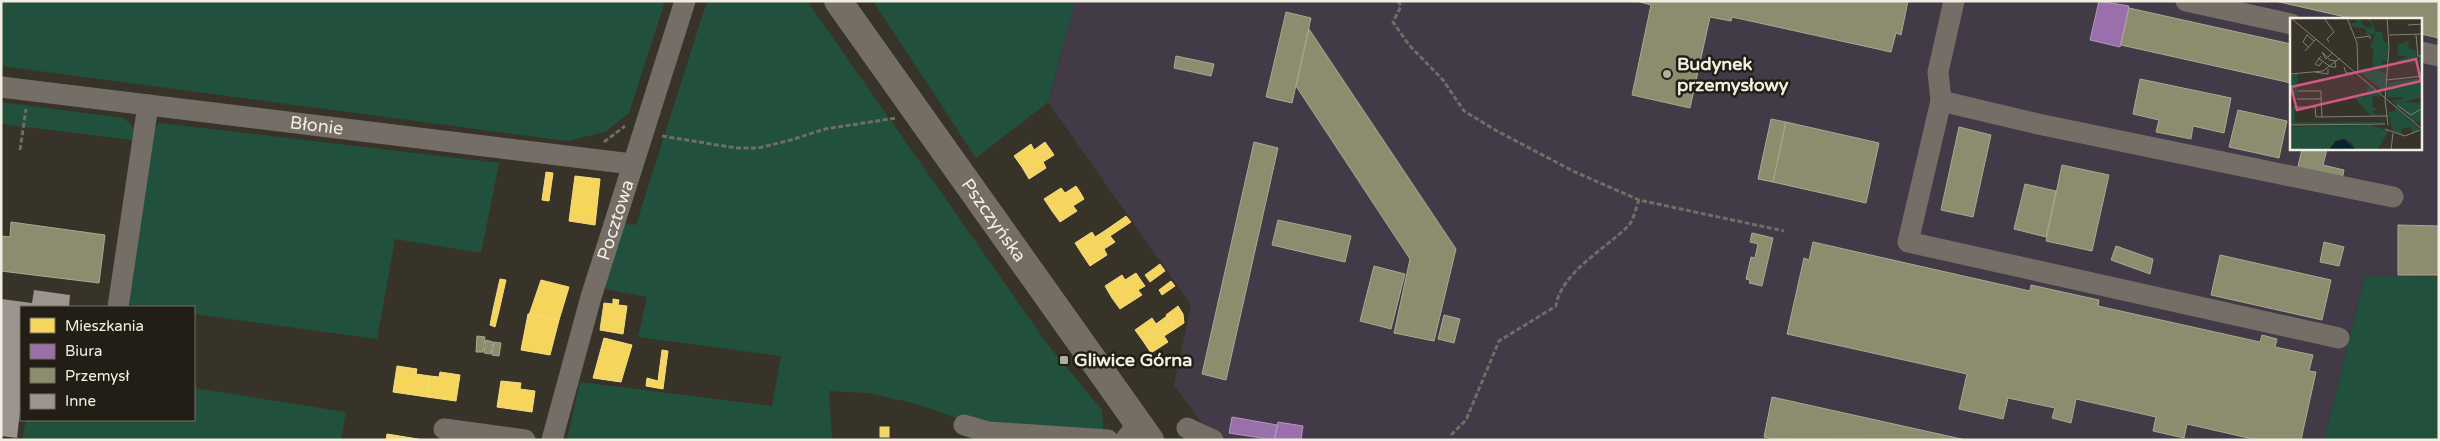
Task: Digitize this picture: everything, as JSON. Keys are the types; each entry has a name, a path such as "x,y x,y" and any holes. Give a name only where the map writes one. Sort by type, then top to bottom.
{"main road":[{"name":"Pszczyńska","path":"838,1 1138,434"}],"street":[{"name":"Pocztowa","path":"552,440 591,297 685,1"},
{"path":"1954,1 1938,72 1941,101 1908,242 2339,338"},
{"path":"2186,1 2290,24"},
{"path":"2422,52 2439,56"},
{"name":"Błonie","path":"1,87 632,164"},
{"path":"1941,101 2038,124 2393,197"},
{"path":"118,306 148,105"},
{"path":"964,425 988,432 1108,440"},
{"path":"1187,428 1213,440"},
{"path":"444,429 525,440"}],"path":[{"path":"1398,1 1401,6 1393,22 1410,45 1443,80 1464,111 1497,131 1573,171 1639,200 1784,231"},
{"path":"20,150 27,101"},
{"path":"659,136 736,148 758,148 825,128 899,118"},
{"path":"598,144 617,133 632,121"},
{"path":"1451,435 1466,420 1499,341 1556,306 1558,294 1590,256 1630,223 1639,200"}],"shaded area":[{"path":"1075,1 1309,1 1319,3 1319,1 2439,1 2439,277 2365,275 2324,440 1214,440 1174,385 1191,305 1048,102"}],"green space":[{"path":"1,1 665,1 629,113 605,132 567,141 1,66"},
{"path":"707,1 807,1 1048,345 1102,410 1104,440 972,440 971,423 917,404 868,393 829,391 832,440 567,440 580,382 772,406 781,356 638,337 647,297 605,289 622,223 636,225"},
{"path":"873,1 1075,1 1048,102 976,158"},
{"path":"1,102 124,118 135,129 133,140 1,124"},
{"path":"160,123 499,163 481,253 395,239 377,339 195,314 195,306 140,306 128,304 151,130"},
{"path":"2365,275 2439,277 2439,440 2324,440"},
{"path":"195,388 346,412 341,440 22,440 26,421 195,421"}],"building: Mieszkania":[{"path":"1045,142 1050,149 1022,167 1014,156 1031,144 1034,150"},
{"path":"1050,149 1054,155 1043,162 1046,168 1029,179 1022,167"},
{"path":"546,172 553,173 549,201 542,200"},
{"path":"575,176 600,179 595,225 569,221"},
{"path":"1076,186 1080,192 1052,211 1044,199 1061,188 1065,193"},
{"path":"1080,192 1084,199 1073,206 1077,211 1060,222 1052,211"},
{"path":"1126,216 1131,222 1110,236 1106,230"},
{"path":"1106,230 1110,236 1082,254 1075,243 1092,232 1095,237"},
{"path":"1110,236 1115,242 1104,249 1107,255 1090,266 1082,254"},
{"path":"1160,264 1165,271 1150,282 1145,275"},
{"path":"1136,273 1140,279 1112,298 1105,286 1122,275 1125,280"},
{"path":"500,279 506,280 499,311 493,310"},
{"path":"1140,279 1145,286 1138,290 1142,295 1120,309 1112,298"},
{"path":"541,280 569,287 559,320 529,315"},
{"path":"1171,281 1175,286 1162,295 1159,290"},
{"path":"613,299 619,300 618,305 627,306 623,334 600,330 604,303 613,304"},
{"path":"1178,306 1183,314 1171,322 1166,315"},
{"path":"493,310 499,311 495,327 490,325"},
{"path":"528,314 559,320 550,355 521,350"},
{"path":"1183,314 1184,323 1175,329 1171,322"},
{"path":"1167,316 1171,322 1143,341 1135,330 1152,318 1156,324"},
{"path":"1171,322 1175,329 1164,336 1168,342 1151,353 1143,341"},
{"path":"604,338 632,345 621,382 593,378"},
{"path":"662,350 668,351 663,389 646,386 647,378 658,381"},
{"path":"397,366 417,369 416,374 430,376 427,397 393,392"},
{"path":"440,372 460,375 456,401 427,397 430,376 439,377"},
{"path":"501,381 521,383 520,389 535,391 532,412 497,407"},
{"path":"880,427 889,427 889,437 880,437"},
{"path":"387,434 424,440 386,440"}],"building: Biura":[{"path":"2099,1 2129,6 2120,47 2090,40"},
{"path":"1232,417 1277,425 1274,440 1229,433"},
{"path":"1278,422 1303,426 1301,440 1275,440"}],"building: Przemysł":[{"name":"Budynek przemysłowy","path":"1636,1 1908,1 1901,35 1896,33 1891,52 1732,17 1731,21 1710,17 1690,108 1632,95 1651,5"},
{"path":"2275,1 2439,1 2439,38 2422,34 2422,18 2350,18"},
{"path":"2129,8 2290,44 2290,83 2121,45"},
{"path":"1286,12 1311,18 1292,103 1266,97"},
{"path":"1309,29 1456,249 1434,341 1394,333 1410,259 1296,86"},
{"path":"1176,56 1214,64 1211,76 1174,68"},
{"path":"2140,79 2231,98 2224,133 2193,126 2191,139 2156,132 2159,120 2133,114"},
{"path":"2238,110 2287,121 2279,158 2229,147"},
{"path":"1771,119 1786,122 1773,182 1758,179"},
{"path":"1786,122 1879,143 1866,203 1773,182"},
{"path":"1959,127 1991,135 1973,217 1941,210"},
{"path":"1254,142 1278,148 1226,380 1202,374"},
{"path":"2302,150 2327,150 2323,165 2344,170 2341,185 2296,175"},
{"path":"2062,165 2109,175 2092,251 2046,241"},
{"path":"2025,184 2056,191 2046,237 2014,229"},
{"path":"1278,220 1351,236 1345,262 1272,245"},
{"path":"11,222 105,235 99,283 1,271 1,236 10,237"},
{"path":"2398,225 2439,226 2439,275 2398,275"},
{"path":"1752,233 1773,238 1762,286 1749,283 1750,280 1746,279 1751,257 1755,258 1758,244 1750,242"},
{"path":"1813,242 2030,291 2031,285 2099,300 2098,306 2260,342 2262,335 2277,339 2275,347 2313,355 2309,371 2316,372 2301,440 2257,440 2187,424 2184,438 2153,431 2156,417 2076,399 2071,423 2052,418 2055,408 2008,398 2003,419 1959,409 1967,374 1787,334 1804,258 1809,260"},
{"path":"2324,242 2344,247 2339,266 2320,262"},
{"path":"2116,246 2153,259 2150,274 2111,260"},
{"path":"2220,255 2331,280 2322,320 2211,295"},
{"path":"1374,266 1405,274 1391,329 1360,321"},
{"path":"1444,315 1460,319 1454,343 1438,339"},
{"path":"477,336 485,337 483,352 476,352"},
{"path":"486,340 493,342 491,354 484,353"},
{"path":"494,342 501,343 499,356 492,355"},
{"path":"1772,397 1966,440 1773,439 1764,437"}],"building: Inne":[{"path":"34,290 70,295 69,306 20,306 20,411 17,438 1,436 1,299 32,303"}],"place":[{"name":"Budynek przemysłowy","path":"1667,74"},
{"name":"Gliwice Górna","path":"1064,360"}]}
